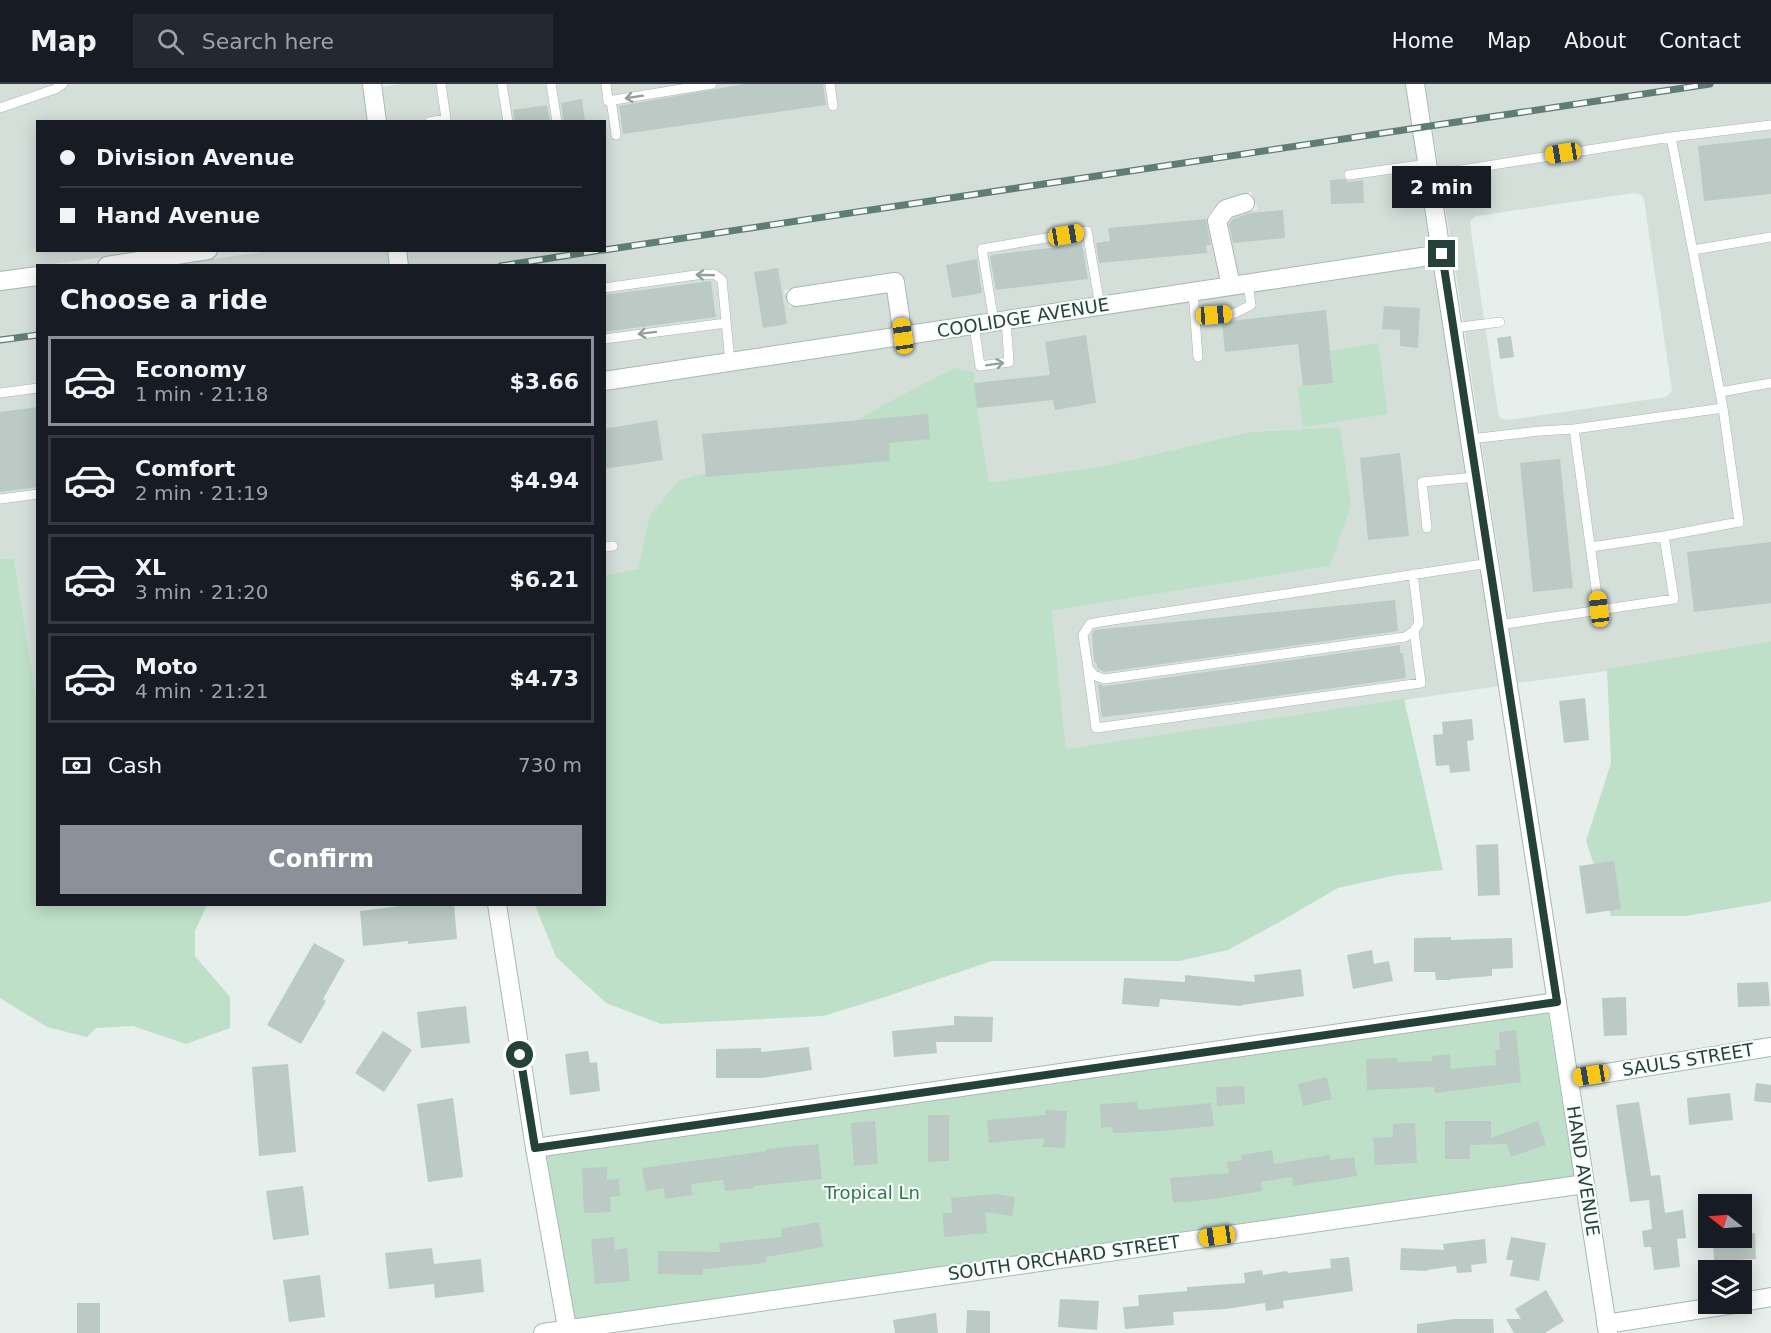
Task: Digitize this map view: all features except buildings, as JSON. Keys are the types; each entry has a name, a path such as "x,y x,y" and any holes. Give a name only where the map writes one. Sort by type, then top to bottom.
{"street":[{"path":"372,84 377,120"},
{"name":"HAND AVENUE","path":"1415,84 1607,1329"},
{"path":"1240,285 1217,221 1226,209 1245,203"},
{"path":"120,264 196,252"},
{"name":"COOLIDGE AVENUE","path":"606,381 1442,254"},
{"path":"0,282 36,276"},
{"path":"796,297 895,282 903,336"},
{"path":"497,906 535,1148 567,1331"},
{"path":"535,1148 1557,1002"},
{"name":"SAULS STREET","path":"1569,1079 1771,1047"},
{"name":"SOUTH ORCHARD STREET","path":"543,1333 1585,1184"},
{"path":"1752,1301 1771,1298"},
{"path":"1607,1329 1698,1311"}],"lane":[{"path":"0,108 55,89 63,84"},
{"path":"440,120 446,119 441,84"},
{"path":"502,84 508,120"},
{"path":"551,84 557,120"},
{"path":"606,84 608,101 712,84"},
{"path":"830,84 833,106"},
{"path":"611,100 616,135"},
{"path":"1349,175 1428,169 1771,125"},
{"path":"1591,546 1664,536 1739,522 1723,408 1671,137"},
{"path":"974,325 980,366 1009,362 982,249 1087,231 1100,306"},
{"path":"1693,250 1771,237"},
{"path":"606,288 714,274 722,280 730,362"},
{"path":"1195,316 1233,314 1251,305 1240,285"},
{"path":"1193,292 1198,357"},
{"path":"1453,328 1500,322"},
{"path":"606,339 726,323"},
{"path":"1720,392 1771,383"},
{"path":"0,393 36,388"},
{"path":"1470,439 1574,429 1723,408"},
{"path":"1574,429 1599,609"},
{"path":"1427,528 1422,482 1476,477"},
{"path":"0,499 36,494"},
{"path":"1499,625 1674,599 1664,536"},
{"path":"1414,632 1421,683 1096,728 1083,635 1090,624 1490,564"},
{"path":"1088,668 1094,675 1104,679 1405,638 1414,632 1419,622 1413,574"}],"shaded area":[{"path":"0,84 362,84 368,120 36,120 36,252 140,252 53,264 36,264 36,267 0,272"},
{"path":"400,84 1405,84 1431,247 1239,276 1227,223 1233,216 1258,209 1251,192 1222,200 1208,215 1207,222 1220,279 911,325 905,281 893,273 784,290 789,307 887,292 892,328 606,372 606,264 408,264 406,252 606,252 606,120 387,120 382,87"},
{"path":"1425,84 1771,84 1771,641 1607,671 1518,683","holes":["1634,193 1642,195 1672,391 1666,397 1508,420 1500,418 1471,220 1476,216"]},
{"path":"263,252 387,252 389,264 176,264"},
{"path":"1434,264 1499,686 1066,750 1052,611 1330,566 1340,427 1249,432 1108,465 989,484 974,372 883,405 789,460 649,517 638,569 606,575 606,390"},
{"path":"36,285 36,697 14,558 0,559 0,291"}],"green space":[{"path":"1378,343 1388,414 1303,427 1297,387 1333,383 1330,351"},
{"path":"954,368 974,372 989,483 1108,465 1249,432 1340,427 1351,505 1330,566 1052,611 1066,749 1404,699 1443,870 1396,875 1338,888 1228,950 1179,961 992,961 823,1016 661,1024 606,1003 556,957 535,906 606,906 606,575 638,569 649,517 679,480 726,468 789,460 883,405"},
{"path":"14,558 36,697 36,906 207,906 195,931 195,956 230,997 230,1028 186,1044 133,1026 96,1028 87,1037 47,1027 0,998 0,559"},
{"path":"1771,641 1771,900 1686,916 1611,916 1586,841 1611,763 1607,669"},
{"name":"Tropical Ln","path":"1548,1012 1574,1176 575,1319 546,1155"}],"railway":[{"path":"606,250 1710,84"},
{"path":"514,264 588,252"},
{"path":"0,340 36,335"}],"route":[{"path":"520,1055 535,1148 1557,1002 1442,254"}]}
